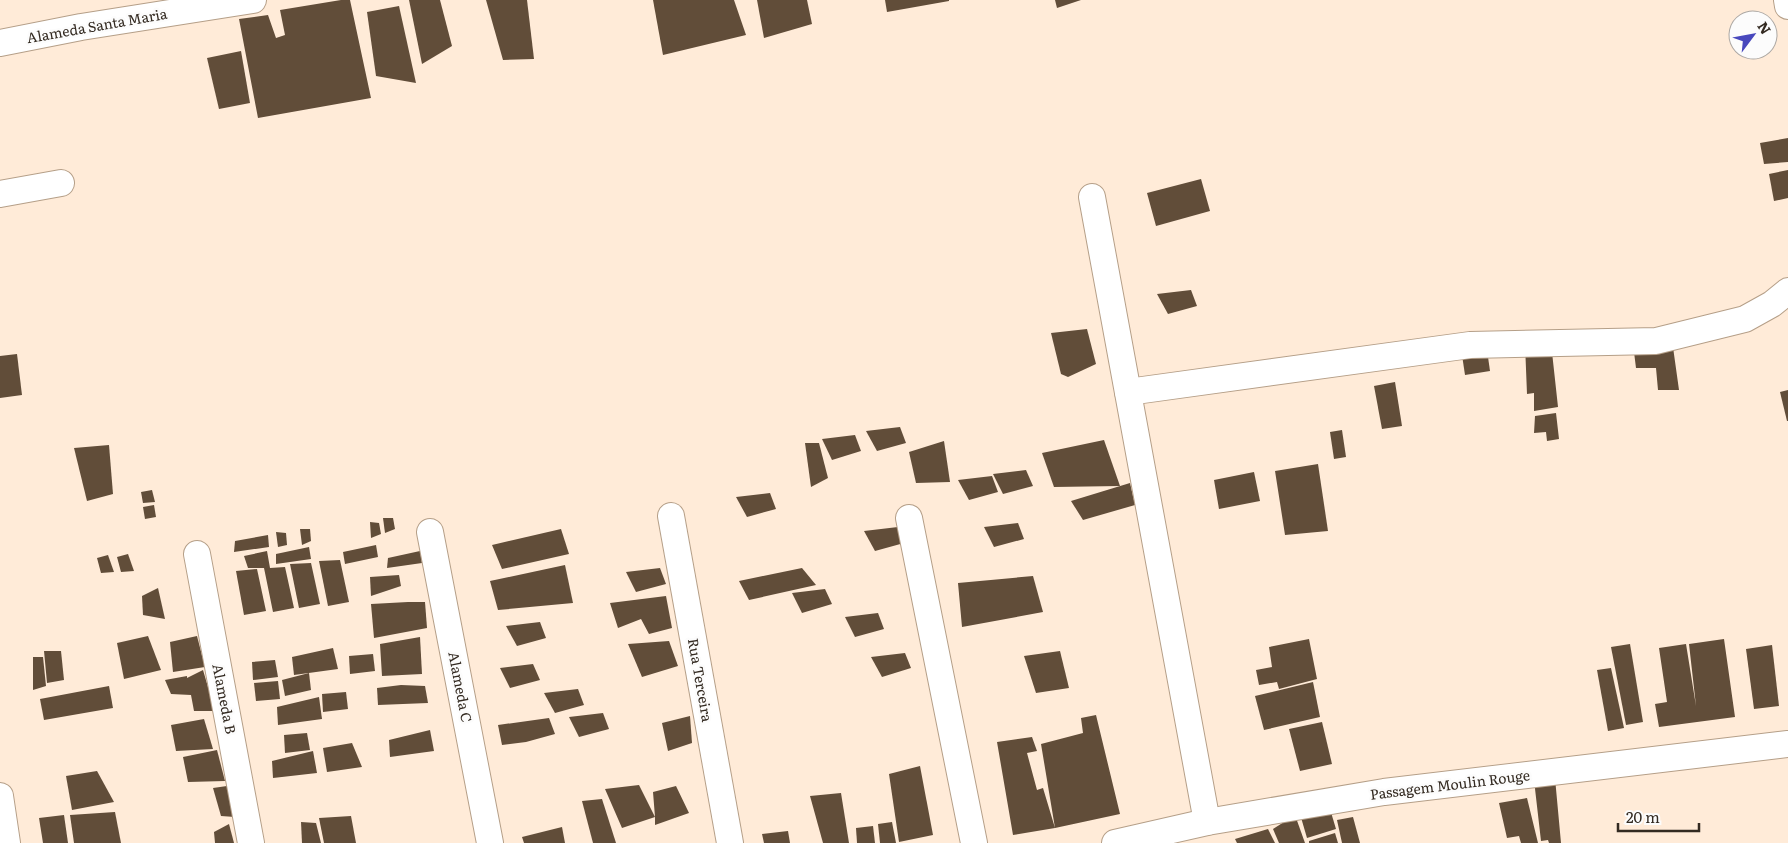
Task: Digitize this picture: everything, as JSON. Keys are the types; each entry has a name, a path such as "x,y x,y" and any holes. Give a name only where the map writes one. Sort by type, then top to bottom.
{"street":[{"name":"Alameda Santa Maria","path":"0,43 198,4 253,0"},
{"path":"1787,0 1788,6"},
{"path":"0,194 62,183"},
{"path":"1092,196 1207,822"},
{"path":"1128,392 1470,345 1656,341 1746,319 1772,304 1788,291"},
{"name":"Rua Terceira","path":"670,516 730,843"},
{"path":"909,518 974,843"},
{"name":"Alameda C","path":"430,532 490,843"},
{"name":"Alameda B","path":"197,554 252,843"},
{"name":"Passagem Moulin Rouge","path":"1115,843 1207,822 1384,792 1788,744"},
{"path":"0,796 7,843"}],"building":[{"path":"350,0 371,98 258,118 239,19 268,15 276,38 285,35 280,10"},
{"path":"409,0 440,0 452,46 422,64"},
{"path":"486,0 527,0 534,59 503,60"},
{"path":"653,0 734,0 746,35 663,55"},
{"path":"757,0 807,0 812,24 764,38"},
{"path":"885,0 949,0 949,1 887,12"},
{"path":"1055,0 1081,0 1057,8"},
{"path":"399,6 416,83 376,76 367,12"},
{"path":"241,51 250,103 219,109 207,58"},
{"path":"1788,138 1788,162 1764,164 1760,143"},
{"path":"1788,170 1788,198 1774,201 1769,174"},
{"path":"1201,179 1210,211 1156,226 1147,193"},
{"path":"1191,290 1197,306 1168,314 1157,294"},
{"path":"1087,329 1096,364 1068,377 1061,374 1051,333"},
{"path":"1672,340 1679,390 1658,390 1656,368 1636,368 1633,344"},
{"path":"1551,343 1558,407 1534,411 1534,393 1527,394 1525,344"},
{"path":"1487,350 1490,371 1465,375 1462,355"},
{"path":"17,354 22,395 0,398 0,356"},
{"path":"1395,382 1402,426 1382,429 1374,386"},
{"path":"1788,390 1788,421 1787,421 1780,392"},
{"path":"1556,413 1559,439 1547,441 1546,432 1534,433 1535,416"},
{"path":"900,427 906,443 877,451 866,431"},
{"path":"1342,430 1346,457 1334,459 1330,432"},
{"path":"855,435 861,451 832,460 822,439"},
{"path":"1104,440 1120,486 1054,487 1042,453"},
{"path":"944,441 950,482 916,483 909,452"},
{"path":"805,443 819,443 828,478 811,487"},
{"path":"109,445 113,494 87,501 74,448"},
{"path":"1318,464 1328,531 1285,535 1275,471"},
{"path":"1026,470 1033,486 1003,494 993,474"},
{"path":"1254,472 1260,501 1219,509 1214,480"},
{"path":"992,476 998,492 969,500 958,480"},
{"path":"1130,483 1135,505 1083,520 1071,501"},
{"path":"152,490 155,502 143,503 141,492"},
{"path":"770,493 776,509 747,517 736,497"},
{"path":"154,505 156,517 145,519 143,507"},
{"path":"383,518 393,518 395,529 385,533"},
{"path":"370,522 379,523 381,534 371,538"},
{"path":"1018,523 1024,539 994,547 984,527"},
{"path":"898,527 904,543 875,551 864,531"},
{"path":"300,529 310,529 311,541 302,545"},
{"path":"561,529 569,554 502,569 492,545"},
{"path":"276,532 286,533 287,545 278,547"},
{"path":"268,535 269,547 234,552 235,541"},
{"path":"376,545 378,557 345,564 343,552"},
{"path":"309,547 311,559 276,564 276,554"},
{"path":"267,551 270,568 285,567 294,608 273,612 264,568 248,568 244,556"},
{"path":"420,551 422,563 387,568 388,558"},
{"path":"128,554 134,571 121,572 117,557"},
{"path":"108,555 114,572 101,573 97,558"},
{"path":"340,560 349,602 328,606 319,561"},
{"path":"311,563 320,604 299,608 290,564"},
{"path":"565,565 573,603 498,610 490,581"},
{"path":"660,568 666,584 636,592 626,572"},
{"path":"802,568 816,585 749,600 739,581"},
{"path":"257,569 266,611 244,615 236,571"},
{"path":"399,575 401,586 371,596 370,577"},
{"path":"1033,576 1043,612 962,627 958,583"},
{"path":"158,588 165,619 143,615 142,596"},
{"path":"825,589 832,604 802,613 792,593"},
{"path":"666,596 672,628 649,634 641,619 618,628 610,603"},
{"path":"425,602 427,628 374,638 371,604"},
{"path":"878,613 884,629 855,637 845,617"},
{"path":"540,622 546,638 517,646 506,626"},
{"path":"148,636 161,670 124,679 117,643"},
{"path":"197,636 205,667 173,672 170,642"},
{"path":"420,637 422,674 382,676 380,644"},
{"path":"1309,639 1317,679 1279,689 1277,682 1259,685 1256,670 1272,667 1269,647"},
{"path":"1724,639 1735,717 1659,727 1655,704 1667,702 1659,648 1686,644 1696,706 1689,644"},
{"path":"669,641 678,666 642,677 628,644"},
{"path":"1630,644 1643,722 1626,725 1611,647"},
{"path":"1772,645 1779,706 1754,709 1746,649"},
{"path":"333,648 338,669 294,675 292,657"},
{"path":"44,651 61,651 64,680 47,683"},
{"path":"1060,651 1069,688 1036,693 1024,656"},
{"path":"905,653 911,668 882,677 871,657"},
{"path":"373,654 375,671 350,674 349,656"},
{"path":"33,657 43,657 46,686 33,690"},
{"path":"275,660 278,677 253,680 252,662"},
{"path":"533,664 540,680 510,688 500,668"},
{"path":"1611,668 1624,728 1608,731 1597,670"},
{"path":"203,670 215,711 194,711 191,695 171,694 165,680 187,676 187,678"},
{"path":"309,673 311,690 285,696 282,680"},
{"path":"278,681 280,699 256,701 254,683"},
{"path":"1313,682 1320,717 1264,730 1255,696"},
{"path":"401,685 425,686 428,703 378,705 377,688"},
{"path":"109,686 113,708 44,720 40,699"},
{"path":"578,689 584,705 555,713 544,693"},
{"path":"346,692 348,709 323,712 322,694"},
{"path":"319,697 322,719 278,725 277,707"},
{"path":"603,713 609,729 579,737 569,717"},
{"path":"1096,715 1120,814 1055,828 1041,744 1083,733 1081,718"},
{"path":"690,716 692,743 668,751 662,723"},
{"path":"549,718 555,734 526,742 502,745 498,725"},
{"path":"204,719 213,749 176,751 171,725"},
{"path":"1322,722 1332,764 1300,771 1289,729"},
{"path":"430,730 434,751 390,757 389,740"},
{"path":"307,733 310,750 285,753 284,735"},
{"path":"1032,737 1037,751 1027,753 1037,790 1043,788 1055,828 1013,835 997,742"},
{"path":"352,743 362,767 327,772 323,748"},
{"path":"217,750 225,781 188,782 183,757"},
{"path":"313,751 317,773 273,778 272,761"},
{"path":"920,766 933,835 899,842 889,774"},
{"path":"97,771 114,802 72,810 66,776"},
{"path":"1555,778 1561,843 1549,843 1548,840 1541,841 1534,780"},
{"path":"639,785 655,817 622,828 605,789"},
{"path":"227,786 235,817 221,816 213,788"},
{"path":"676,786 689,813 655,825 653,792"},
{"path":"841,793 849,843 823,843 810,796"},
{"path":"1527,798 1538,843 1521,843 1519,836 1507,838 1499,803"},
{"path":"602,799 616,843 593,843 582,801"},
{"path":"1330,809 1336,829 1307,838 1300,814"},
{"path":"115,812 121,843 74,843 70,815"},
{"path":"64,815 68,843 43,843 39,818"},
{"path":"1295,815 1305,843 1279,843 1273,829"},
{"path":"351,816 356,843 324,843 319,818"},
{"path":"1353,817 1360,843 1342,843 1337,820"},
{"path":"301,822 316,823 321,843 302,843"},
{"path":"892,822 896,843 880,843 878,824"},
{"path":"229,824 234,843 215,843 214,832"},
{"path":"873,826 875,843 857,843 856,828"},
{"path":"562,827 565,843 524,843 522,837"},
{"path":"1268,829 1275,843 1237,843 1235,839"},
{"path":"788,831 790,843 764,843 762,834"},
{"path":"1335,833 1338,843 1309,843 1309,841"}]}
